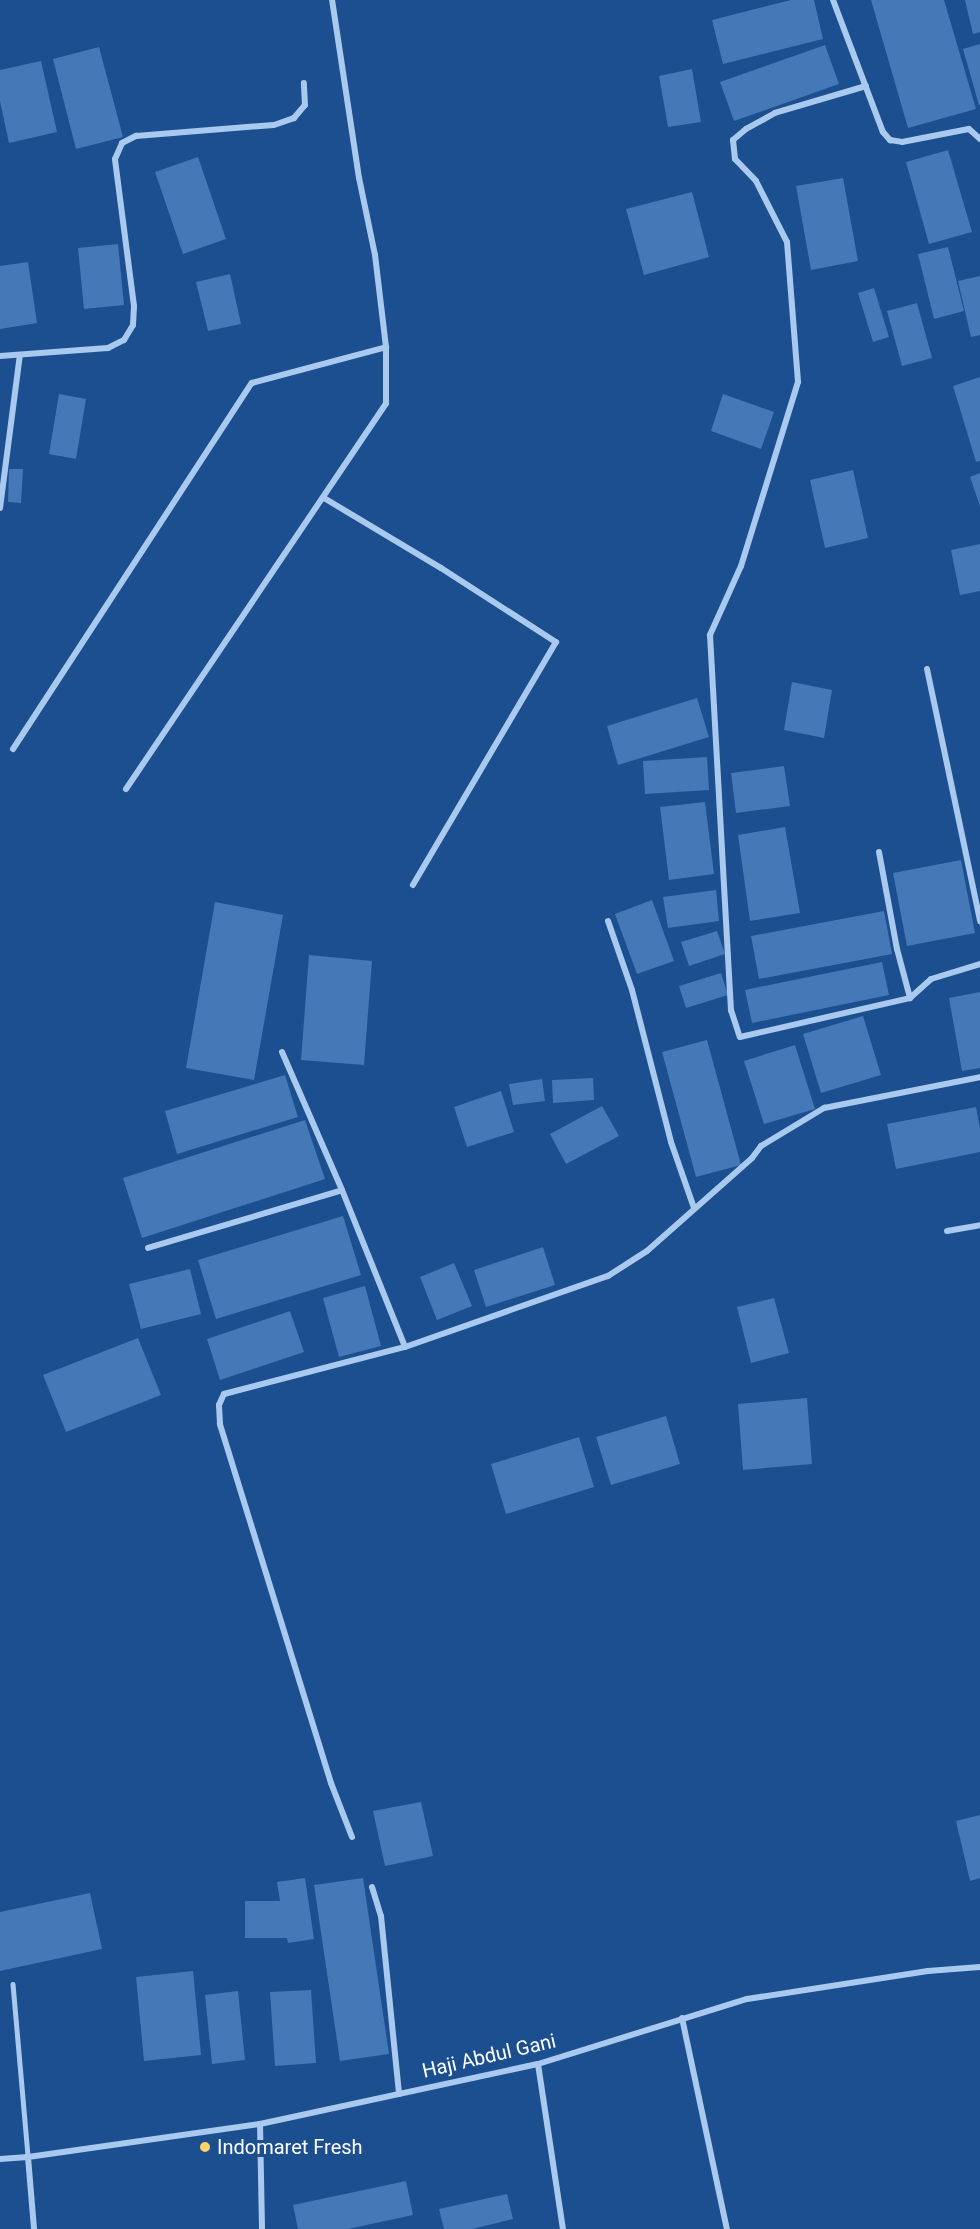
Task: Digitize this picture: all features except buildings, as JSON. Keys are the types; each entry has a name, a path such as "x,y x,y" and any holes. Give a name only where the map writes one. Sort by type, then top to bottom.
{"street":[{"path":"126,789 386,403 386,347 375,255 358,178 332,0"},
{"path":"833,0 883,132 890,140 902,142 969,129 980,139"},
{"path":"0,356 108,348 124,340 133,325 134,306 115,159 122,143 136,136 274,125 294,118 305,105 304,83"},
{"path":"866,86 775,113 746,129 733,140 735,159 756,182 787,242 798,382 741,566 710,635 731,1010 740,1037 910,998 931,979 980,964"},
{"path":"13,749 252,383 386,347"},
{"path":"0,508 20,355"},
{"path":"324,498 441,568 556,642 413,885"},
{"path":"927,669 980,921"},
{"path":"879,852 897,949 910,998"},
{"path":"608,921 632,990 671,1142 694,1208"},
{"path":"282,1052 342,1190 405,1347"},
{"path":"352,1837 332,1783 220,1424 219,1405 224,1394 405,1347 608,1276 647,1251 752,1158 761,1146 824,1108 980,1077"},
{"path":"148,1248 342,1190"},
{"path":"947,1232 980,1225"},
{"path":"372,1887 381,1916 399,2094"},
{"name":"Haji Abdul Gani","path":"0,2159 260,2124 538,2064 747,1999 928,1971 980,1967"},
{"path":"682,2018 727,2229"},
{"path":"538,2064 564,2229"},
{"path":"260,2124 262,2229"},
{"path":"28,2157 34,2229"}],"lane":[{"path":"13,1984 28,2157"}],"place":[{"name":"Indomaret Fresh","path":"205,2147"}]}
